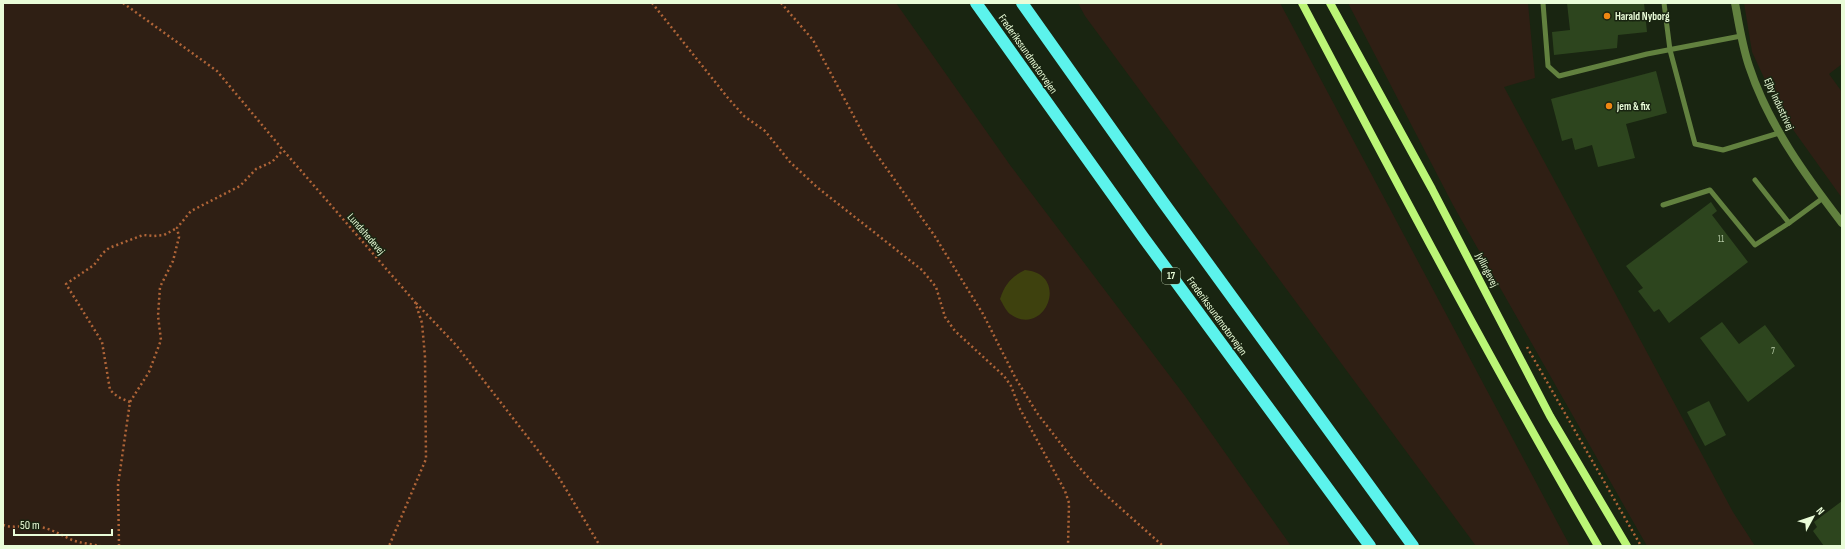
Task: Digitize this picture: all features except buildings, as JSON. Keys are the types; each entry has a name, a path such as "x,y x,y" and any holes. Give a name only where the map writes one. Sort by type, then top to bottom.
{"highway":[{"name":"Frederikssundmotorvejen","path":"976,3 1143,237 1370,546"},
{"path":"1022,3 1163,202 1413,546"}],"street":[{"path":"1302,3 1403,196 1598,546"},
{"name":"Jyllingevej","path":"1330,3 1432,189 1550,416 1628,546"},
{"name":"Ejby Industrivej","path":"1735,3 1741,36 1749,66 1779,133 1822,198 1842,223"}],"lane":[{"path":"1542,3 1548,66 1559,76 1670,50 1741,36"},
{"path":"1664,3 1670,50 1695,144 1723,150 1779,133"},
{"path":"1755,180 1789,223"},
{"path":"1663,205 1710,190 1755,246 1822,198"}],"path":[{"name":"Lundshedevej","path":"123,3 217,71 283,150 415,302 422,323 425,357 426,459 389,546"},
{"path":"652,3 728,98 744,116 765,131 790,162 818,188 922,270 936,287 945,318 955,331 1004,376 1027,423 1065,491 1068,503 1068,546"},
{"path":"781,3 813,40 866,141 934,235 983,314 1016,379 1037,413 1097,488 1163,546"},
{"path":"130,402 118,397 110,390 102,342 66,284 94,265 102,253 109,248 142,235 159,236 177,228 191,211 240,186 256,169 272,162 283,150"},
{"path":"119,546 118,485 130,402 148,372 161,340 158,316 160,287 173,261 179,237 177,228"},
{"path":"415,302 456,345 554,470 600,546"},
{"path":"3,525 10,527 24,525 40,527 57,532 73,541 100,546"}],"shaded area":[{"path":"3,3 896,3 1010,165 1185,396 1291,546 3,546"},
{"path":"1078,3 1280,3 1570,546 1476,546 1085,16"},
{"path":"1348,3 1528,3 1535,78 1504,87 1733,512 1755,546 1647,546 1453,205"},
{"path":"1744,3 1842,3 1842,64 1829,74 1842,92 1842,198 1779,110 1752,52"},
{"path":"1025,270 1039,274 1047,282 1050,292 1048,303 1042,312 1034,318 1023,319 1010,314 1000,299 1009,282 1016,275"}],"place":[{"name":"Harald Nyborg","path":"1607,16"},
{"name":"jem & fix","path":"1609,106"}]}
